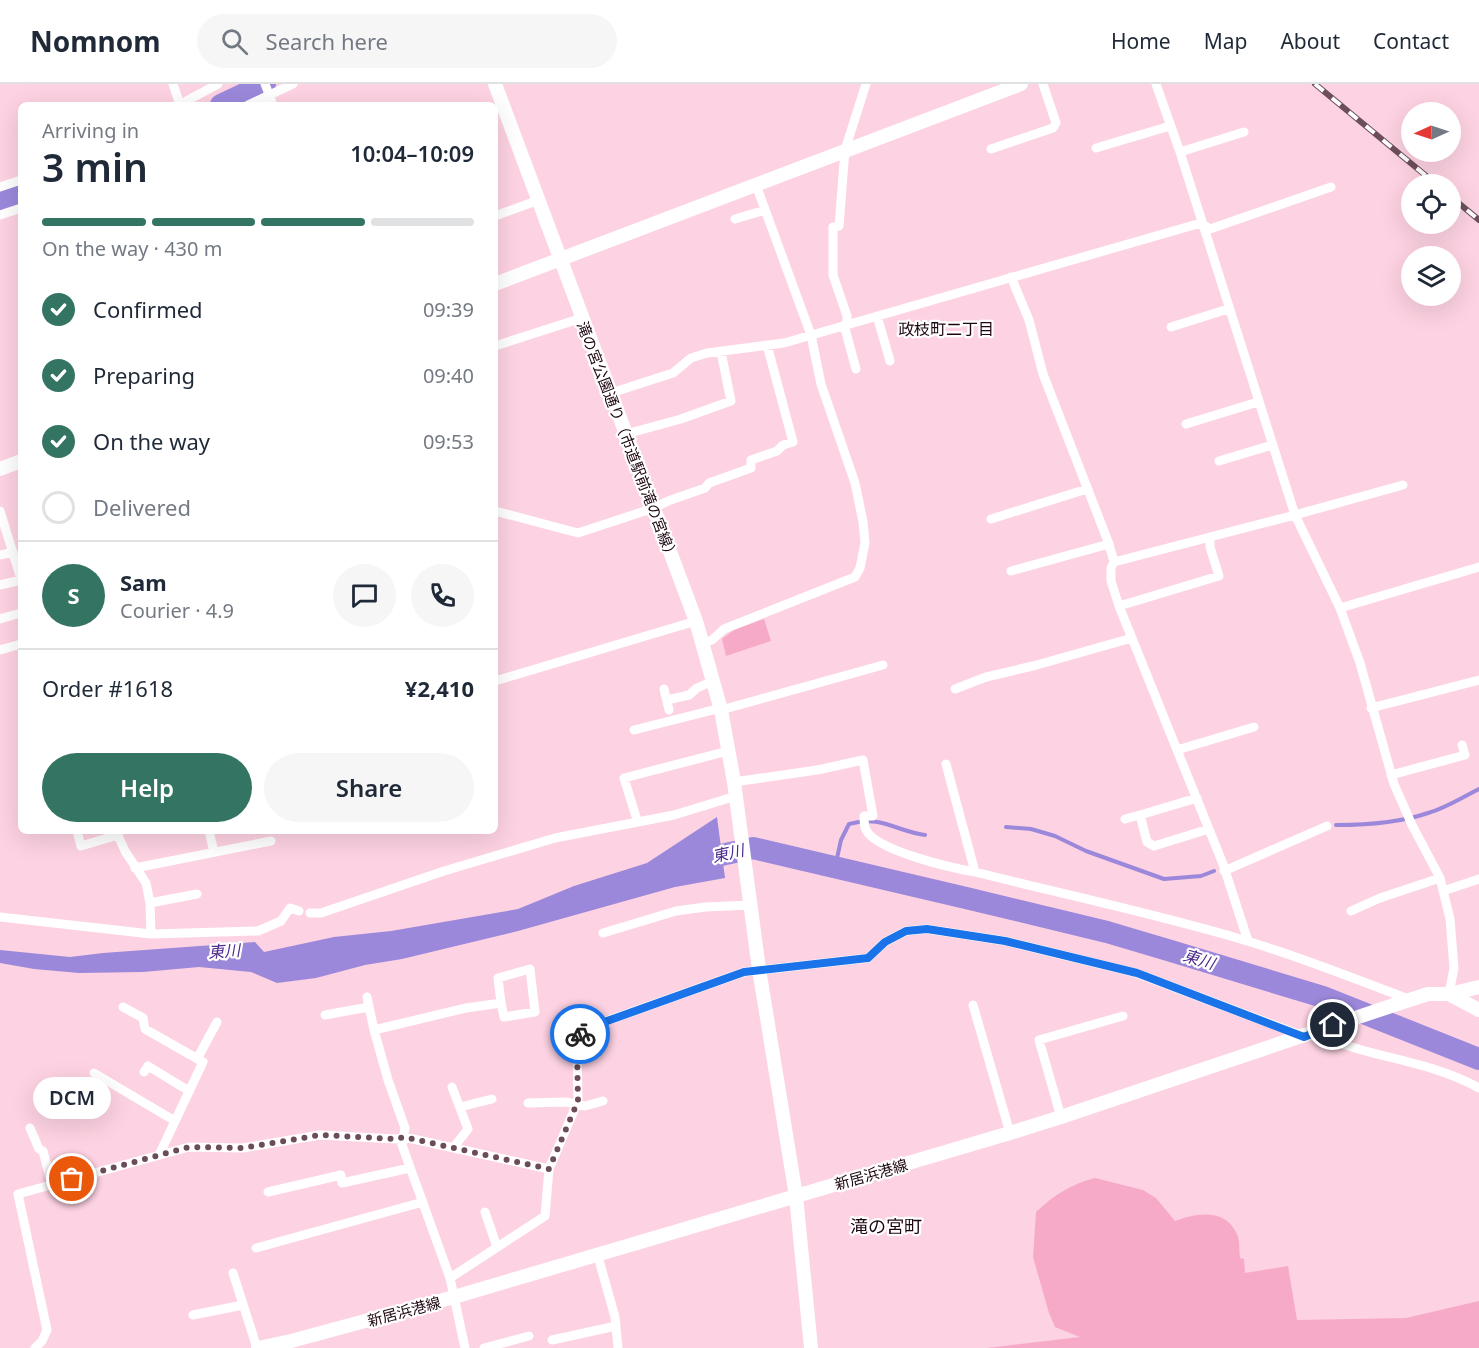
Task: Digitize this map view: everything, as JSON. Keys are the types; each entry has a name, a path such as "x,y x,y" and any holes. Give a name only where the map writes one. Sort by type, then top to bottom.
{"street":[{"path":"173,84 178,102"},
{"path":"185,102 218,84"},
{"path":"252,102 268,89 293,84"},
{"name":"滝の宮公園通り（市道駅前滝の宮線）","path":"495,84 704,644 721,709 734,782 751,905"},
{"path":"856,369 845,325 846,316 833,274 833,227 839,226 845,150 866,84"},
{"path":"498,283 1021,84"},
{"path":"991,149 1053,128 1056,123 1043,84"},
{"path":"1156,84 1180,152 1295,515 1340,608 1360,663 1391,775 1412,825 1440,878 1450,919 1454,968 1449,994 1479,1010"},
{"path":"1096,148 1170,126"},
{"path":"1180,152 1244,132"},
{"path":"0,187 18,181"},
{"path":"704,644 712,640 724,628 855,577 860,568 865,543 855,483 821,384 812,335 756,185"},
{"path":"611,393 673,373 691,358 707,353 767,345 812,335 1201,223 1210,229 1331,187"},
{"path":"498,215 539,200"},
{"path":"0,215 18,209"},
{"path":"735,219 765,210"},
{"path":"1011,276 1029,321 1043,374 1109,544 1114,562 1111,568 1111,581 1119,606 1209,829 1248,941"},
{"path":"1171,327 1228,309"},
{"path":"877,316 890,361"},
{"path":"498,345 582,318"},
{"path":"498,512 578,533 654,508 705,488 709,483 751,468 751,460 794,442 767,345"},
{"path":"626,434 681,419 731,401 721,352"},
{"path":"1186,424 1258,402"},
{"path":"1219,461 1272,445"},
{"path":"0,469 18,462"},
{"path":"1114,562 1295,515 1402,484"},
{"path":"991,519 1087,489"},
{"path":"0,511 3,529 18,570"},
{"path":"1119,606 1219,576 1210,547 1210,537"},
{"path":"1011,571 1109,544"},
{"path":"0,555 13,552"},
{"path":"1340,608 1479,567"},
{"path":"0,585 18,581"},
{"path":"0,619 18,615"},
{"path":"498,680 696,621"},
{"path":"955,689 986,677 1132,638"},
{"path":"0,650 18,645"},
{"path":"634,730 883,665"},
{"path":"1371,708 1479,680"},
{"path":"664,689 668,705 713,681"},
{"path":"1178,750 1254,727"},
{"path":"1391,775 1465,755 1462,745"},
{"path":"637,820 624,778 728,751"},
{"path":"734,782 863,760 873,816 864,816 866,830 878,840 901,852 951,868 1152,914 1248,941 1320,964 1412,999"},
{"path":"946,764 975,872"},
{"path":"1125,819 1197,798"},
{"path":"310,913 321,913 434,874 555,838 637,820 674,815 736,800"},
{"path":"1140,815 1147,842 1154,846 1209,829"},
{"path":"1224,871 1327,826"},
{"path":"78,835 81,846 114,834"},
{"path":"118,834 135,868 146,883 150,903 151,934"},
{"path":"210,834 214,852"},
{"path":"135,868 270,841"},
{"path":"1351,911 1380,898 1440,878"},
{"path":"1443,891 1479,879"},
{"path":"150,903 197,894"},
{"path":"603,933 676,911 751,905 759,969 796,1196 811,1348"},
{"path":"0,917 151,934 258,931 281,921 290,908 299,911"},
{"path":"450,1278 545,1216 549,1169 578,1101 577,1050 582,1030 744,972 868,958 885,942 906,931 927,929 1005,941 1137,973 1309,1035 1433,1068 1461,1078 1479,1088"},
{"path":"530,969 535,1012 504,1017 501,1003 498,978 530,969"},
{"name":"新居浜港線","path":"257,1348 292,1345 597,1253 1010,1133 1428,994 1449,994 1479,987"},
{"path":"325,1015 368,1002 388,1080 405,1128 402,1145 450,1278 465,1348"},
{"path":"375,1030 466,1008 501,1003"},
{"path":"973,1005 1010,1133"},
{"path":"123,1007 143,1018 145,1029 203,1062 160,1153"},
{"path":"1062,1117 1039,1040 1123,1016"},
{"path":"197,1059 216,1022"},
{"path":"148,1066 189,1091"},
{"path":"94,1073 175,1121"},
{"path":"452,1087 468,1129 453,1148"},
{"path":"460,1107 492,1099"},
{"path":"528,1103 566,1102 585,1106 603,1101"},
{"path":"30,1128 42,1151 52,1185"},
{"path":"35,1348 42,1341 47,1330 18,1194 160,1153 189,1147 243,1148 320,1135 396,1139 404,1137 549,1169"},
{"path":"268,1192 341,1175 342,1183 410,1168"},
{"path":"256,1248 423,1202"},
{"path":"485,1212 497,1247"},
{"path":"597,1253 615,1317 618,1348"},
{"path":"233,1273 257,1348"},
{"path":"193,1316 243,1305"},
{"path":"552,1340 616,1326"},
{"path":"483,1348 529,1336"}],"shaded area":[{"path":"764,619 771,641 726,656 722,639 734,630"},
{"path":"1095,1178 1143,1190 1156,1198 1175,1221 1201,1215 1218,1216 1225,1220 1237,1234 1240,1258 1244,1259 1245,1273 1288,1266 1297,1320 1406,1318 1479,1301 1479,1348 987,1348 1080,1337 1055,1327 1049,1313 1033,1257 1036,1212 1063,1191"}],"water":[{"path":"717,817 725,878 675,887 518,931 316,978 277,983 251,972 199,967 143,972 79,973 0,963 0,950 70,957 255,942 264,952 334,937 391,931 518,909 574,886 647,863"}],"waterway":[{"path":"227,102 265,84"},
{"path":"0,201 18,196"},
{"path":"1336,825 1359,825 1406,819 1441,808 1479,789"},
{"path":"835,867 841,840 849,824 880,822 925,835"},
{"path":"1006,827 1031,829 1055,836 1086,851 1164,879 1201,876 1214,871"},
{"name":"東川","path":"694,861 753,848 1107,932 1323,997 1479,1059"}],"railway":[{"path":"1315,84 1424,174"},
{"path":"1461,205 1479,220"}],"way so far":[{"path":"72,1179 160,1153 189,1147 243,1148 320,1135 396,1139 404,1137 549,1169 578,1101 577,1050 580,1034"}],"place":[{"name":"DCM","path":"72,1179"}],"district":[{"name":"政枝町二丁目","path":"946,329"},
{"name":"滝の宮町","path":"886,1226"}],"route":[{"path":"580,1034 582,1030 744,972 868,958 885,942 906,931 927,929 1005,941 1137,973 1304,1037 1333,1025"}]}
